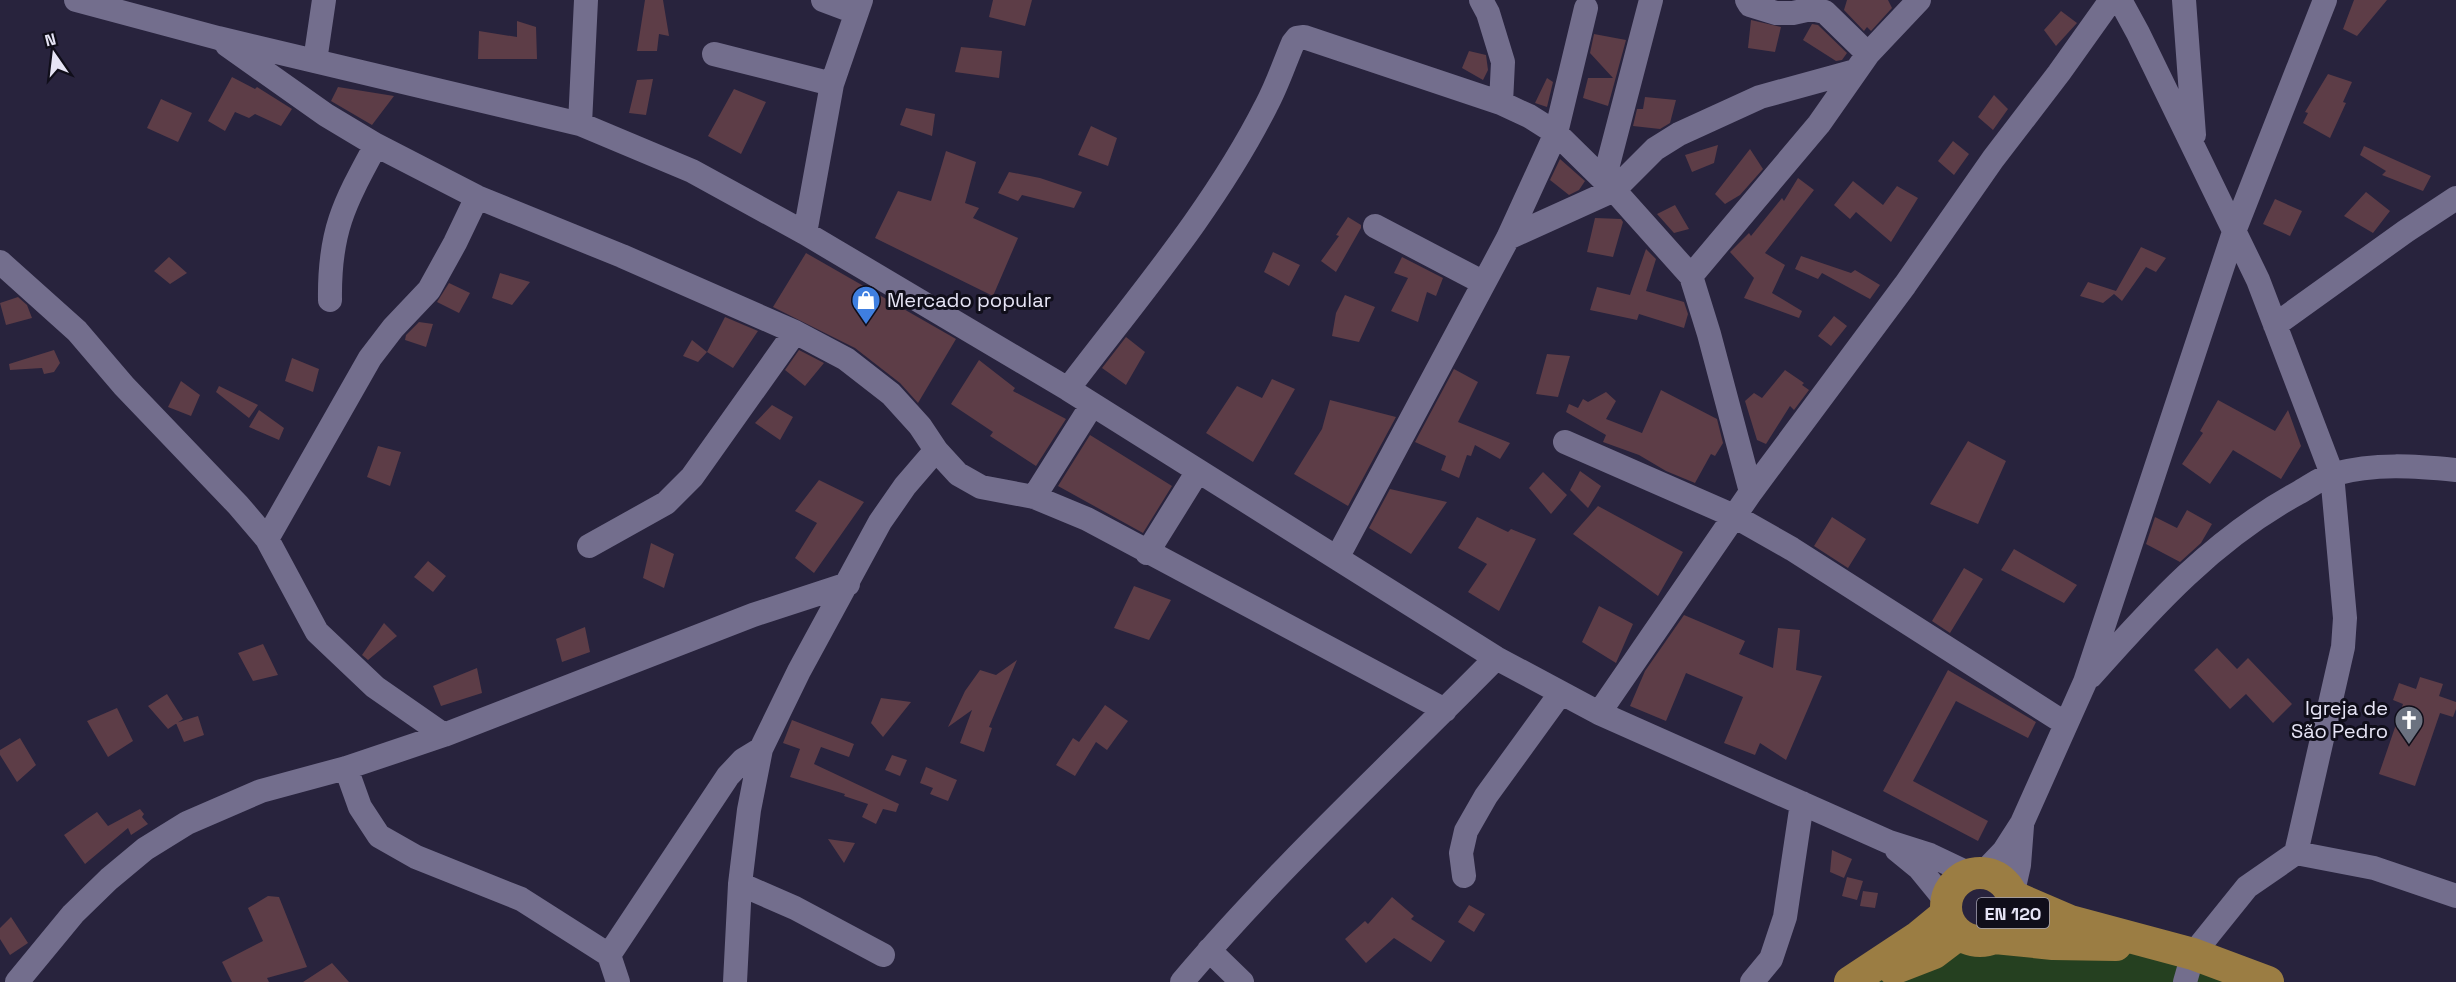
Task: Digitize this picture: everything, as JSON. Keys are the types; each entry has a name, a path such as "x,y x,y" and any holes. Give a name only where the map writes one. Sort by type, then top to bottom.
{"main road":[{"name":"EN 120","path":"1855,982 1934,953 1950,916 1954,884 1977,874 1995,877 2006,885 2012,896 2014,908 2012,920 1995,938"},
{"name":"EN 120","path":"2012,896 2070,921 2184,962"},
{"name":"EN 120","path":"1950,916 1970,940 1983,941 1995,938 2184,962 2268,982"},
{"name":"EN 120","path":"1850,982 1950,916"}],"street":[{"path":"76,0 218,38 580,124 692,171 804,233 1068,389 1496,657 1560,694 1889,842 1977,874 2004,851 2022,823 2085,682 2235,229 2325,0"},
{"path":"315,61 324,0"},
{"path":"580,124 586,0"},
{"path":"804,233 832,84 858,6 824,0"},
{"path":"1481,0 1488,13 1503,62 1501,103"},
{"path":"1609,185 1651,0"},
{"path":"1747,0 1750,5 1776,14 1810,9 1825,12 1862,62"},
{"path":"1691,276 1819,124 1862,62 1919,0"},
{"path":"1599,713 1750,492 1905,285 1993,159 2111,0"},
{"path":"2120,0 2235,229 2258,280 2332,474 2345,618 2343,647 2296,853 2247,887 2184,962"},
{"path":"2184,0 2191,72 2194,147"},
{"path":"1337,558 1508,238 1556,134 1586,8"},
{"path":"1068,389 1188,232 1242,150 1267,105 1297,38 1304,36 1501,103 1529,116 1556,134 1609,185 1691,276 1709,334 1750,492"},
{"path":"218,38 326,115 376,145 477,197 602,248 795,332 846,359 891,394 958,474 981,487 1034,497 1087,519 1146,553 1445,710"},
{"path":"714,54 832,84"},
{"path":"1508,238 1609,185 1655,149 1679,134 1760,97 1862,62"},
{"path":"330,300 331,251 337,224 347,198 376,145"},
{"path":"267,539 370,358 393,328 429,290 456,243 477,197"},
{"path":"2275,325 2456,198"},
{"path":"1375,226 1484,283"},
{"path":"0,262 77,331 124,386 238,505 267,539 317,632 375,687 444,735"},
{"path":"589,546 666,503 692,477 795,332"},
{"path":"1034,497 1092,405"},
{"path":"1565,442 1734,516 1792,549 2066,724"},
{"path":"735,982 740,884 749,810 760,749 799,671 880,522 905,486 936,450"},
{"path":"2085,682 2155,604 2210,552 2270,508 2332,474 2398,465 2456,470"},
{"path":"1146,553 1198,471"},
{"path":"17,982 74,914 109,879 146,849 187,823 261,791 346,768 444,735 753,615 848,584"},
{"path":"1182,982 1209,950 1334,817 1445,710 1496,657"},
{"path":"1464,876 1461,853 1466,831 1486,796 1560,694"},
{"path":"609,955 728,776 743,760 760,749"},
{"path":"346,768 360,807 379,836 416,857 521,899 609,955 618,982"},
{"path":"1752,982 1771,959 1785,917 1802,803"},
{"path":"2012,896 2019,865 2022,823"},
{"path":"1889,842 1919,868 1950,916"},
{"path":"2296,853 2374,868 2456,896"},
{"path":"740,884 795,908 883,955"},
{"path":"1209,950 1242,982"}],"green space":[{"path":"1970,940 2106,945 2268,982 1855,982"}],"building":[{"path":"645,0 663,0 669,36 659,34 657,51 637,51"},
{"path":"993,0 1032,0 1025,26 989,17"},
{"path":"1847,0 1888,0 1892,8 1871,31 1867,27 1864,31 1844,10"},
{"path":"2354,0 2387,0 2357,36 2343,29"},
{"path":"2061,11 2077,23 2056,46 2044,30"},
{"path":"1751,20 1781,27 1775,52 1748,48"},
{"path":"517,21 536,27 537,59 478,59 479,31 517,37"},
{"path":"1812,24 1818,25 1847,53 1842,60 1836,61 1803,40"},
{"path":"1594,34 1626,40 1608,106 1583,98 1588,78 1613,78 1590,53"},
{"path":"961,47 1002,51 999,78 955,72"},
{"path":"1469,51 1486,55 1488,70 1483,80 1462,68"},
{"path":"2328,74 2352,82 2343,102 2346,103 2330,138 2303,123 2308,113 2305,112"},
{"path":"232,77 255,89 257,87 292,109 281,126 255,114 249,118 235,112 225,131 208,121"},
{"path":"1547,78 1553,82 1547,107 1535,103"},
{"path":"653,79 646,115 629,113 637,80"},
{"path":"338,87 394,96 372,125 331,101"},
{"path":"734,89 766,102 741,154 708,136"},
{"path":"1994,95 2008,109 1993,130 1978,117"},
{"path":"1645,97 1676,100 1670,123 1660,129 1633,126 1637,109 1643,109"},
{"path":"161,99 192,113 178,142 147,128"},
{"path":"906,108 935,114 932,136 900,125"},
{"path":"1091,126 1117,138 1108,166 1078,155"},
{"path":"1953,141 1969,154 1954,175 1938,161"},
{"path":"1718,145 1714,163 1692,172 1685,155"},
{"path":"2364,146 2431,176 2423,191 2382,175 2386,171 2360,155"},
{"path":"1750,149 1763,169 1740,195 1725,204 1715,194"},
{"path":"946,151 976,162 965,203 979,208 973,218 1018,238 993,296 875,238 898,191 931,201"},
{"path":"1560,159 1585,181 1579,190 1569,195 1550,180"},
{"path":"1009,172 1040,178 1082,192 1074,208 1022,195 1018,201 998,193"},
{"path":"1798,178 1814,190 1765,253 1785,265 1772,293 1802,311 1799,318 1744,298 1754,278 1730,252 1749,233 1751,236 1782,198 1784,201"},
{"path":"1853,181 1883,205 1897,186 1918,198 1891,242 1856,212 1850,219 1834,205"},
{"path":"2366,192 2390,211 2373,233 2344,216"},
{"path":"2275,199 2302,211 2290,236 2263,224"},
{"path":"1675,205 1689,229 1674,233 1657,214"},
{"path":"1348,217 1361,225 1361,228 1336,272 1321,261 1339,236 1336,235"},
{"path":"1595,218 1621,219 1623,222 1613,257 1587,252"},
{"path":"2141,247 2166,258 2156,272 2146,267 2122,301 2114,294 2103,303 2080,296 2088,282 2116,291"},
{"path":"1646,249 1656,259 1646,291 1684,302 1688,314 1684,328 1639,314 1637,320 1590,310 1597,287 1630,295"},
{"path":"1273,252 1300,265 1289,286 1264,272"},
{"name":"Mercado popular","path":"806,253 956,339 918,403 900,383 855,348 773,307"},
{"path":"1801,256 1851,273 1855,270 1880,285 1870,299 1822,273 1818,279 1795,269"},
{"path":"169,257 187,273 170,284 154,271"},
{"path":"1402,257 1443,278 1436,296 1427,292 1418,322 1391,311 1408,278 1394,273"},
{"path":"500,273 530,282 512,305 492,298"},
{"path":"449,283 470,293 459,313 437,302"},
{"path":"1345,295 1375,307 1359,342 1332,336 1336,313"},
{"path":"18,297 27,305 32,318 6,325 0,303"},
{"path":"1834,316 1847,326 1831,346 1818,336"},
{"path":"725,317 758,331 733,368 707,352"},
{"path":"419,322 433,324 426,347 405,340 406,335"},
{"path":"1126,337 1145,352 1126,385 1102,368"},
{"path":"692,340 707,352 698,362 683,356"},
{"path":"54,350 60,363 54,372 44,374 42,368 10,370 9,364"},
{"path":"799,350 824,363 805,386 785,370"},
{"path":"1547,354 1570,356 1558,397 1536,394"},
{"path":"292,358 319,369 313,392 285,381"},
{"path":"979,360 1015,388 1013,391 1066,419 1036,466 990,436 993,432 951,404"},
{"path":"1454,369 1478,382 1458,422 1510,443 1500,459 1475,445 1471,456 1467,455 1459,478 1441,470 1446,456 1415,442"},
{"path":"1785,370 1804,383 1802,385 1809,390 1794,410 1790,406 1766,444 1757,440 1745,401 1754,393 1762,398"},
{"path":"1272,379 1295,389 1253,462 1206,433 1237,386 1262,398"},
{"path":"181,381 200,395 191,416 168,407"},
{"path":"219,386 258,405 249,418 216,392"},
{"path":"1661,390 1717,419 1723,443 1715,456 1711,454 1695,483 1666,471 1639,455 1603,442 1606,435 1566,412 1569,404 1578,408 1583,399 1588,402 1606,392 1616,401 1606,419 1642,433"},
{"path":"1330,400 1396,417 1348,506 1294,474 1322,429"},
{"path":"2218,400 2275,431 2288,410 2301,446 2281,479 2233,450 2210,484 2182,464 2203,433 2200,431"},
{"path":"772,405 793,417 780,440 755,423"},
{"path":"259,410 284,428 279,440 249,427"},
{"path":"1090,435 1172,486 1143,533 1058,486"},
{"path":"1968,441 2006,461 1978,524 1930,504"},
{"path":"378,446 401,452 390,486 367,477"},
{"path":"1580,471 1601,486 1588,508 1570,490"},
{"path":"1543,472 1567,495 1551,514 1529,488"},
{"path":"819,480 864,502 814,573 795,558 817,523 795,511"},
{"path":"1390,489 1447,502 1411,554 1369,528"},
{"path":"1598,506 1683,552 1658,596 1573,534"},
{"path":"2187,510 2212,524 2201,543 2180,562 2146,544 2155,517 2177,528"},
{"path":"1477,517 1508,532 1511,529 1536,539 1499,611 1468,592 1487,564 1458,548"},
{"path":"1832,517 1866,539 1848,568 1814,546"},
{"path":"651,543 674,554 664,588 643,578"},
{"path":"2014,549 2077,585 2064,603 2001,570"},
{"path":"428,561 446,576 433,592 414,577"},
{"path":"1964,568 1983,579 1950,633 1932,621"},
{"path":"1134,586 1171,600 1149,640 1114,628"},
{"path":"1599,606 1633,624 1616,663 1582,642"},
{"path":"1684,615 1745,641 1739,654 1773,668 1778,628 1800,630 1796,670 1822,676 1786,760 1760,743 1755,755 1724,743 1743,697 1686,673 1666,721 1630,706 1645,671"},
{"path":"384,623 397,636 368,660 362,655"},
{"path":"585,627 590,652 562,662 556,639"},
{"path":"263,644 278,675 253,681 238,653"},
{"path":"2217,648 2237,669 2248,658 2292,704 2273,723 2246,694 2230,709 2194,670"},
{"path":"1017,660 989,727 992,728 984,752 960,743 972,710 948,727 965,691 980,670 996,675"},
{"path":"477,668 482,693 441,706 433,686"},
{"path":"1948,670 2036,722 2028,738 1956,701 1913,781 1988,821 1978,841 1883,791"},
{"name":"Igreja de São Pedro","path":"2420,677 2443,684 2439,696 2456,702 2456,709 2453,717 2440,713 2415,786 2379,774 2403,704 2393,700 2399,683 2416,689"},
{"path":"167,694 183,719 168,729 148,706"},
{"path":"881,698 911,702 883,737 871,723"},
{"path":"1105,705 1128,721 1107,750 1096,742 1075,776 1056,765 1073,738 1079,742"},
{"path":"117,708 133,741 108,757 87,721"},
{"path":"198,716 204,735 184,742 176,723"},
{"path":"792,720 854,744 849,757 821,747 814,764 899,804 896,812 883,809 876,824 862,817 868,804 844,796 845,794 790,777 800,749 783,743"},
{"path":"20,738 36,765 17,782 0,755 0,750"},
{"path":"892,755 907,760 900,776 885,770"},
{"path":"926,767 957,780 948,801 930,794 933,788 920,783"},
{"path":"140,809 144,814 142,817 148,824 131,835 128,828 85,864 64,835 97,812 108,826"},
{"path":"828,839 855,843 844,863"},
{"path":"1832,850 1852,859 1844,878 1830,872"},
{"path":"1847,877 1863,881 1857,900 1842,896"},
{"path":"1863,891 1878,893 1875,908 1860,906"},
{"path":"268,896 279,897 307,967 267,978 269,982 232,982 222,962 263,941 248,908"},
{"path":"1392,897 1414,916 1411,919 1445,941 1431,962 1394,938 1366,963 1345,939 1365,921 1368,924"},
{"path":"1469,905 1485,914 1474,932 1458,922"},
{"path":"11,917 28,943 10,955 0,939 0,928"},
{"path":"332,963 349,982 303,982"}],"place":[{"name":"Mercado popular","path":"866,326"},
{"name":"Igreja de São Pedro","path":"2409,746"}]}
